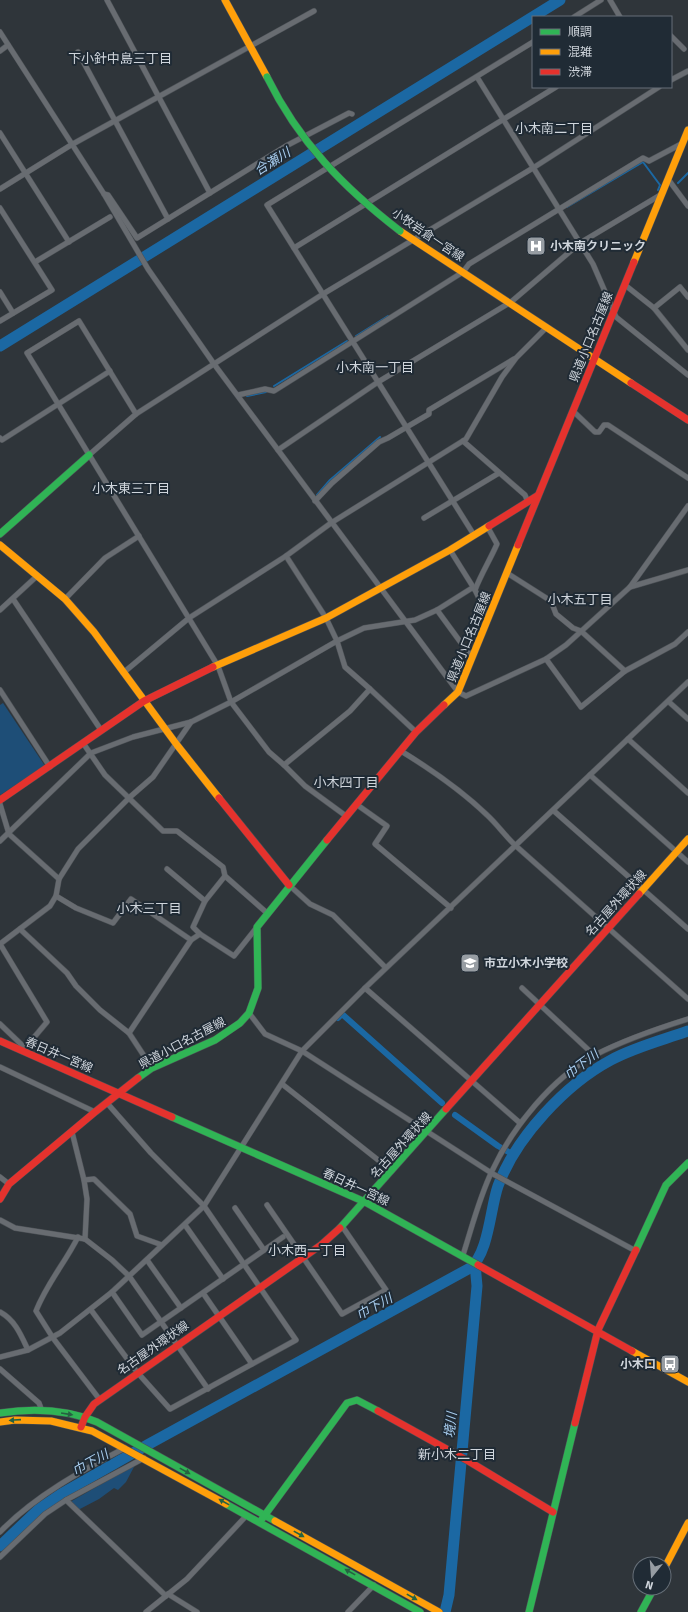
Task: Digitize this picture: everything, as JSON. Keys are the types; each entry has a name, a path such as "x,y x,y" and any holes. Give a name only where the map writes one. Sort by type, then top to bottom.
{"main road":[{"name":"小牧岩倉一宮線","path":"225,0 288,117 333,175 368,207 413,240 511,302 688,420"},
{"name":"県道小口名古屋線","path":"0,1199 9,1184 95,1112 152,1068 225,1035 249,1013 258,988 257,927 289,885 416,732 458,692 688,130"},
{"path":"0,534 89,454"},
{"path":"0,800 144,701 326,618 382,589 450,550 538,496"},
{"path":"0,545 65,599 94,632 177,745 289,885"},
{"name":"名古屋外環状線","path":"81,1427 85,1416 94,1404 218,1315 321,1245 342,1226 688,839"},
{"name":"春日井一宮線","path":"0,1041 25,1050 365,1202 489,1269 688,1382"},
{"path":"529,1612 598,1330 634,1250 666,1185 688,1163"},
{"path":"260,1522 348,1403 357,1400 470,1462 553,1512"},
{"path":"0,1413 11,1411 42,1411 85,1416 114,1430 133,1442 438,1611"},
{"path":"0,1422 15,1420 51,1421 81,1427 144,1458 420,1612"},
{"path":"671,1556 688,1523"},
{"path":"640,1612 649,1596"}],"street":[{"path":"107,0 210,193"},
{"path":"576,16 601,0"},
{"path":"610,0 619,16"},
{"path":"0,189 114,120 314,11"},
{"path":"0,32 71,145 104,194 148,269 214,364 458,692 466,696 546,659 566,646 630,587 688,506"},
{"path":"672,37 684,49"},
{"path":"474,534 428,464 353,341 267,205 532,43"},
{"path":"0,51 8,45"},
{"path":"78,52 168,219"},
{"path":"672,79 688,71"},
{"path":"477,77 593,264 616,317 688,375"},
{"path":"294,248 554,88"},
{"path":"89,454 136,414 323,294 533,168 657,88"},
{"path":"104,194 108,195 137,238 286,146 349,113 352,114"},
{"path":"0,133 69,242"},
{"path":"238,396 265,389 274,391 463,272 469,264 643,158 649,161 683,143"},
{"path":"668,179 688,206"},
{"path":"278,450 378,382 511,302 580,243 662,194"},
{"path":"0,208 52,290 0,321"},
{"path":"35,262 110,217"},
{"path":"625,286 654,308 688,350"},
{"path":"654,308 680,287 688,297"},
{"path":"0,292 13,313"},
{"path":"136,414 79,321 27,353 218,666 231,702 269,752 305,786 346,816"},
{"path":"123,672 189,618 286,556 331,523 463,441 502,377 516,358 546,326"},
{"path":"315,501 332,482 379,442 430,414 429,410 516,358"},
{"path":"0,438 2,440 110,371"},
{"path":"572,411 595,432 599,432 604,425 608,425 688,478"},
{"path":"463,441 525,495 528,502"},
{"path":"424,518 499,472"},
{"path":"0,841 9,834 91,753 133,737 191,722 231,702 337,641 364,628 415,620 437,610 473,589 483,570 490,562 496,544 487,526"},
{"path":"65,599 105,558 139,536"},
{"path":"450,550 488,617"},
{"path":"286,556 326,618 337,641 345,667 416,732"},
{"path":"630,587 688,570"},
{"path":"507,573 551,601 556,614 574,628 581,631 625,671"},
{"path":"0,610 37,576"},
{"path":"13,599 101,730"},
{"path":"437,610 467,651 473,656"},
{"path":"546,659 581,707 625,671 675,644 688,632"},
{"path":"0,1357 28,1350 53,1338 91,1310 185,1225 204,1206 302,1051 385,968 554,811 688,682"},
{"path":"284,765 350,711 370,689"},
{"path":"0,690 2,699 50,767"},
{"path":"668,702 688,720"},
{"path":"0,1024 25,1050 47,1022 0,944 50,906 56,896 59,879 78,850 130,797 153,777 177,745 191,722"},
{"path":"628,739 688,793"},
{"path":"83,743 105,775 130,797 164,831 177,831 223,867 225,876 267,913"},
{"path":"401,751 446,779 468,797 489,816 516,846 688,999"},
{"path":"590,775 688,862"},
{"path":"0,804 9,834 59,879"},
{"path":"356,804 387,826 375,844 451,908"},
{"path":"554,811 688,930"},
{"path":"167,869 205,901"},
{"path":"225,876 205,901 193,927 200,934 234,956 257,927"},
{"path":"289,885 310,904 333,915 385,968"},
{"path":"56,896 76,908 113,923 131,899 191,940"},
{"path":"20,929 67,973 76,986 100,1010 129,1033 152,1068"},
{"path":"129,1033 191,940 200,934"},
{"path":"365,988 520,1123"},
{"path":"522,988 541,1004 594,1056"},
{"path":"249,1013 266,1034 302,1051 492,1173 634,1250"},
{"path":"465,1256 492,1173 505,1146 520,1123 568,1073 594,1056 646,1032 688,1019"},
{"path":"0,1067 95,1112"},
{"path":"282,1084 392,1171"},
{"path":"91,1310 137,1372 170,1409 296,1340 204,1206 151,1153 107,1103"},
{"path":"72,1132 87,1198 85,1239"},
{"path":"0,1177 9,1184"},
{"path":"84,1180 94,1179 130,1214 137,1236 162,1245"},
{"path":"267,1205 342,1314 386,1290 342,1226"},
{"path":"235,1208 264,1250"},
{"path":"0,1220 15,1228 85,1239 112,1260 129,1276 160,1323 208,1389"},
{"path":"185,1225 223,1279"},
{"path":"78,1237 66,1261 54,1274 43,1292 36,1311 53,1338 100,1400"},
{"path":"112,1292 142,1335 283,1237"},
{"path":"147,1260 182,1308"},
{"path":"203,1293 252,1364"},
{"path":"0,1312 8,1316 21,1334 28,1350"},
{"path":"0,1370 38,1403 42,1411"},
{"path":"0,1532 14,1518 51,1490 125,1448"},
{"path":"0,1557 45,1514 66,1500 144,1458"},
{"path":"66,1500 167,1595 197,1612"},
{"path":"146,1612 187,1579 247,1515"},
{"path":"348,1612 374,1585"}],"shaded area":[{"path":"3,703 45,766 0,795 0,705"},
{"path":"135,1465 126,1482 118,1490 114,1488 99,1499 78,1510 70,1502"}],"waterway":[{"name":"合瀬川","path":"534,16 560,0"},
{"name":"合瀬川","path":"0,346 532,17"},
{"path":"567,207 643,162 660,185 658,190"},
{"path":"678,183 688,173"},
{"path":"356,336 388,316"},
{"path":"274,386 347,341"},
{"path":"247,396 266,392"},
{"path":"317,495 330,480 380,437"},
{"path":"338,1018 342,1014 442,1103"},
{"name":"巾下川","path":"0,1546 39,1509 61,1494 149,1444 470,1268 476,1261 485,1242 495,1196 506,1168 517,1149 544,1114 560,1097 577,1083 594,1070 611,1060 639,1047 688,1031"},
{"path":"455,1115 498,1146 514,1155"},
{"name":"境川","path":"445,1612 449,1595 477,1286 475,1264"}],"traffic: fast":[{"path":"267,77 293,122 324,162 360,198 400,231"},
{"path":"0,534 89,455"},
{"path":"138,1078 152,1068 215,1040 240,1023 249,1013 258,988 257,927 327,840"},
{"path":"340,1228 446,1109"},
{"path":"172,1117 365,1202 478,1265"},
{"path":"636,1250 666,1185 688,1163"},
{"path":"262,1519 347,1403 357,1400 378,1411"},
{"path":"0,1413 25,1410 61,1412 73,1414 97,1422 275,1521"},
{"path":"529,1612 575,1423"},
{"path":"226,1504 420,1612"},
{"path":"641,1612 650,1596"}],"traffic: slow":[{"path":"225,0 267,77"},
{"path":"634,262 688,130"},
{"path":"400,231 631,383"},
{"path":"213,667 326,618 450,550 489,526"},
{"path":"0,545 65,599 94,632 177,745 219,798"},
{"path":"444,705 458,692 518,545"},
{"path":"639,894 688,839"},
{"path":"632,1351 688,1382"},
{"path":"0,1422 15,1420 51,1421 92,1431 226,1504"},
{"path":"275,1521 439,1612"},
{"path":"671,1556 688,1523"}],"traffic: jam":[{"path":"518,545 634,262"},
{"path":"631,383 688,420"},
{"path":"489,526 537,496"},
{"path":"0,800 144,701 213,667"},
{"path":"327,840 416,732 444,705"},
{"path":"219,798 289,885"},
{"path":"446,1109 639,894"},
{"path":"0,1041 172,1117"},
{"path":"0,1199 9,1184 138,1078"},
{"path":"81,1427 85,1417 94,1404 321,1245 340,1228"},
{"path":"575,1423 598,1330 636,1250"},
{"path":"478,1265 632,1351"},
{"path":"378,1411 470,1462 553,1512"}],"place":[{"name":"小木南クリニック","path":"536,246"},
{"name":"市立小木小学校","path":"470,963"},
{"name":"小木口","path":"670,1364"}],"district":[{"name":"下小針中島三丁目","path":"120,58"},
{"name":"小木南二丁目","path":"554,128"},
{"name":"小木南一丁目","path":"375,367"},
{"name":"小木東三丁目","path":"131,488"},
{"name":"小木五丁目","path":"580,599"},
{"name":"小木四丁目","path":"346,782"},
{"name":"小木三丁目","path":"149,908"},
{"name":"小木西一丁目","path":"307,1250"},
{"name":"新小木二丁目","path":"457,1454"}]}
